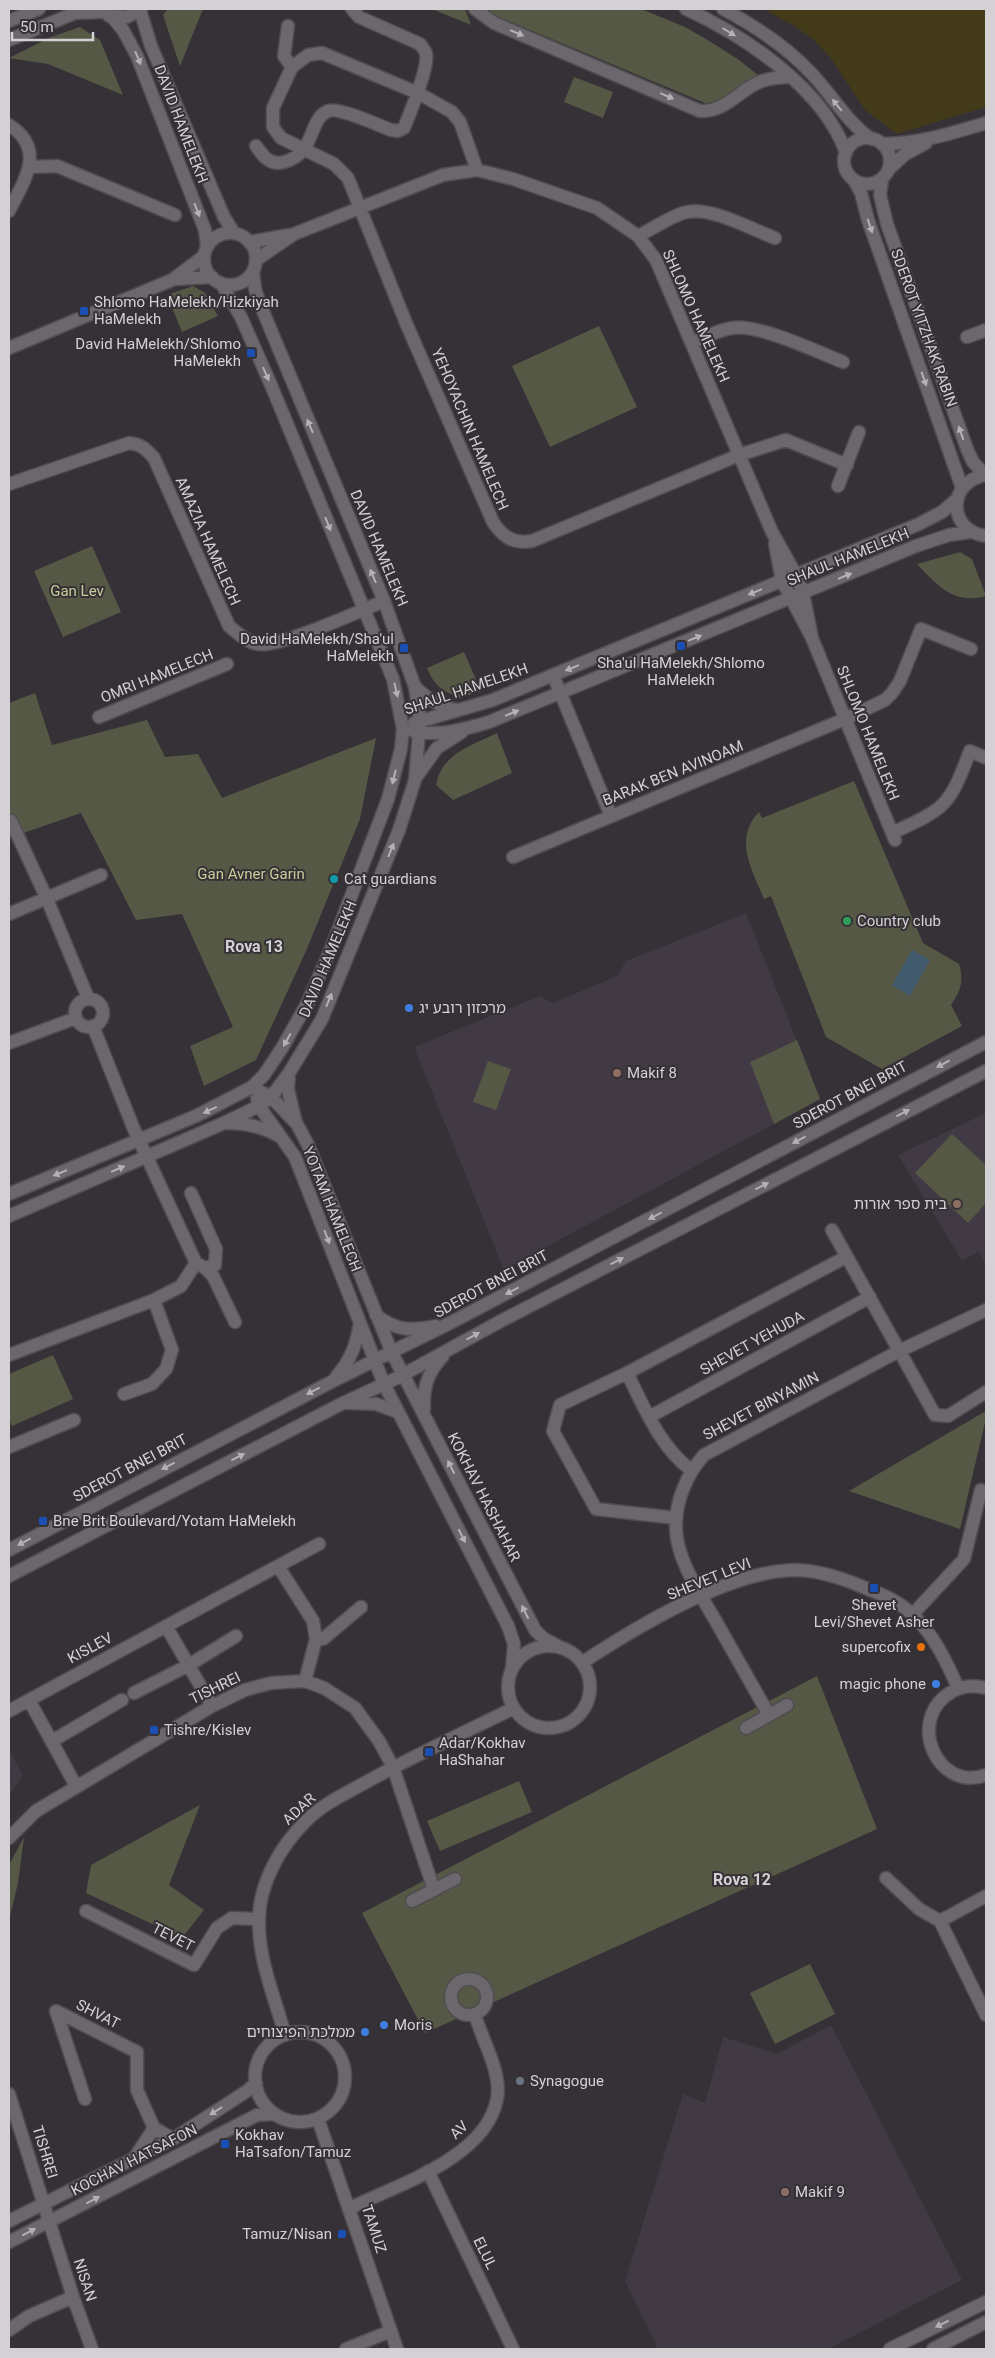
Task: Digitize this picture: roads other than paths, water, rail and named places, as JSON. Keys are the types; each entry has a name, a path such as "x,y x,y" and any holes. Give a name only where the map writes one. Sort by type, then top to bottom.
{"street":[{"path":"9,21 39,9"},
{"path":"256,146 262,156 278,164 290,160 305,150 320,117 328,111 339,111 391,130 398,131 404,128 418,93 426,51 420,44 359,17 352,9"},
{"path":"475,9 494,23 700,111 718,110 762,81 790,77"},
{"path":"686,9 738,38 790,77 809,96 833,125 846,153 845,165 854,180 872,184 886,174 904,155 935,138"},
{"path":"723,9 747,22 785,48 812,73 852,125 876,141 889,155 886,174"},
{"path":"9,40 75,13 104,13 127,17 140,10"},
{"name":"DAVID HAMELEKH","path":"140,10 150,46 224,217 234,234"},
{"name":"DAVID HAMELEKH","path":"104,13 123,30 137,56 204,230 206,252"},
{"path":"288,26 284,56 292,67 308,55 322,53 418,93 443,106 460,122 477,170"},
{"name":"YEHOYACHIN HAMELECH","path":"292,67 273,108 273,128 281,138 334,164 348,178 406,323 493,522 500,532 512,541 522,543 532,541 739,455 786,440 847,464"},
{"path":"846,153 854,144 876,141 899,144 935,138 986,123"},
{"path":"9,125 22,135 30,152 30,167 9,211"},
{"path":"30,167 57,166 175,215"},
{"name":"SHLOMO HAMELEKH","path":"249,242 294,234 443,175 477,170 513,179 597,208 638,236 656,260 772,532 796,575 803,593 812,638"},
{"name":"SDEROT YITZHAK RABIN","path":"886,174 880,195 887,224 967,449 974,462 986,475"},
{"name":"SDEROT YITZHAK RABIN","path":"854,180 861,193 868,220 960,494 959,517 980,537"},
{"path":"638,236 686,212 700,212 716,215 775,238"},
{"path":"9,348 172,280 198,276 235,284 248,278 254,266 253,247 249,242 234,234 218,236 206,252 172,280"},
{"name":"SHLOMO HAMELEKH","path":"254,266 294,234"},
{"path":"206,252 207,271 216,280"},
{"name":"DAVID HAMELEKH","path":"9,1216 224,1123 259,1106 271,1097 289,1073 322,1019 399,830 414,780 420,727 415,687 384,601 263,313 255,289 254,266"},
{"name":"DAVID HAMELEKH","path":"9,1194 139,1141 226,1102 252,1087 264,1075 308,1002 331,949 388,799 401,749 403,729 393,679 241,317 216,280"},
{"path":"692,343 722,330 745,328 762,331 842,362"},
{"path":"967,337 986,330"},
{"path":"838,486 858,432"},
{"name":"AMAZIA HAMELECH","path":"9,484 129,443 138,444 154,458 229,626 244,638 257,644 268,645 384,601"},
{"name":"SHAUL HAMELEKH","path":"420,727 493,700 919,524 942,512 960,494 968,481 986,475"},
{"name":"SHLOMO HAMELEKH","path":"772,532 782,581 812,638 893,836 928,816 946,802 955,790 970,751 986,758"},
{"name":"SHAUL HAMELEKH","path":"403,729 420,727 466,729 561,693 916,546 950,535 980,537"},
{"name":"BARAK BEN AVINOAM","path":"513,857 845,719 885,700 900,681 921,630 971,649"},
{"name":"OMRI HAMELECH","path":"99,717 227,664"},
{"path":"553,675 611,816"},
{"path":"415,687 428,699 445,708 459,711"},
{"path":"414,780 437,748 466,729"},
{"path":"11,821 47,899 88,998"},
{"path":"9,914 101,875"},
{"path":"88,998 96,1000 102,1008 102,1018 93,1026 82,1025 76,1018 77,1005 88,998"},
{"path":"9,1043 76,1018"},
{"path":"93,1026 146,1157 201,1266 213,1276 235,1322"},
{"name":"SDEROT BNEI BRIT","path":"9,1550 333,1381 450,1323 986,1042"},
{"path":"9,1576 341,1404 384,1384 986,1071"},
{"path":"289,1073 289,1098 297,1124"},
{"name":"YOTAM HAMELECH","path":"252,1087 271,1097 297,1124 319,1170 392,1353"},
{"name":"YOTAM HAMELECH","path":"252,1087 259,1106 295,1157 308,1186 384,1384"},
{"path":"224,1123 253,1125 266,1129 284,1140"},
{"path":"9,1356 154,1300 181,1286 201,1266 215,1265 216,1250 191,1193"},
{"path":"832,1230 935,1414 948,1416 986,1392"},
{"name":"SHEVET YEHUDA","path":"676,1518 596,1509 553,1431 560,1405 627,1373 846,1257"},
{"name":"SHEVET YEHUDA","path":"649,1417 870,1297"},
{"path":"124,1394 152,1384 166,1369 172,1350 154,1300"},
{"name":"SHEVET BINYAMIN","path":"770,1715 690,1578 677,1538 676,1518 680,1497 690,1470 704,1455 899,1351 986,1310"},
{"path":"376,1315 386,1323 405,1330 450,1323"},
{"path":"333,1381 346,1366 354,1352 360,1323"},
{"path":"424,1416 423,1391 428,1376 435,1365 452,1348"},
{"name":"KOKHAV HASHAHAR","path":"392,1353 535,1630 543,1638 558,1646"},
{"path":"627,1373 649,1417 674,1455 690,1470"},
{"path":"384,1384 508,1626 514,1644 512,1668 508,1681 509,1695 514,1708 529,1723 550,1728 570,1722 581,1713 589,1695 589,1675 583,1662 576,1655 558,1646 544,1646 531,1649 520,1657 512,1668"},
{"path":"341,1404 376,1404 398,1412"},
{"path":"9,1448 74,1420"},
{"path":"912,1615 964,1559 981,1490"},
{"name":"KISLEV","path":"9,1711 319,1544"},
{"path":"278,1566 313,1621 316,1639 305,1681"},
{"name":"SHEVET LEVI","path":"583,1662 681,1605 767,1573 795,1570 845,1580 892,1599 912,1615 927,1631 945,1660 958,1688"},
{"path":"316,1639 323,1639 361,1607"},
{"path":"166,1626 212,1706"},
{"path":"134,1693 189,1664 236,1636"},
{"name":"TISHREI","path":"9,1838 36,1811 212,1706 245,1690 271,1683 305,1681 324,1688 355,1708 378,1741 393,1767 434,1890"},
{"path":"986,1688 970,1686 958,1688 944,1696 934,1708 928,1724 928,1740 934,1755 943,1766 955,1773 968,1777 986,1775"},
{"path":"29,1700 76,1786"},
{"path":"52,1742 122,1700"},
{"path":"746,1728 787,1705"},
{"name":"ADAR","path":"285,2035 262,1952 258,1918 263,1892 275,1862 285,1845 307,1820 330,1802 393,1767 514,1708"},
{"path":"886,1878 919,1909 940,1921 986,2015"},
{"path":"412,1901 455,1879"},
{"path":"940,1921 986,1896"},
{"name":"TEVET","path":"86,1911 194,1965 217,1928 232,1918 258,1918"},
{"name":"SHVAT","path":"85,2100 56,2011 137,2052 137,2090 154,2128"},
{"name":"AV","path":"350,2208 428,2171 473,2143 488,2122 497,2098 494,2068 475,2015"},
{"path":"299,2032 313,2034 326,2040 336,2049 346,2073 342,2095 332,2109 318,2119 296,2122 275,2114 266,2106 256,2083 256,2068 261,2055 267,2046 285,2035 299,2032"},
{"name":"KOCHAV HATSAFON","path":"9,2221 172,2139 247,2091 256,2083"},
{"name":"TISHREI","path":"9,2094 49,2221"},
{"name":"KOCHAV HATSAFON","path":"9,2242 257,2115 275,2114"},
{"name":"TAMUZ","path":"318,2119 350,2208 396,2349"},
{"path":"135,2157 154,2128 172,2139"},
{"path":"9,2137 22,2132"},
{"name":"ELUL","path":"428,2171 513,2349"},
{"name":"NISAN","path":"49,2221 92,2349"},
{"path":"9,2330 29,2316 73,2297"},
{"path":"890,2349 986,2302"},
{"path":"933,2349 986,2322"},
{"path":"346,2349 390,2331"}],"water":[{"path":"912,950 930,960 910,996 892,985"}],"place":[{"name":"Shlomo HaMelekh/Hizkiyah HaMelekh","path":"84,311"},
{"name":"David HaMelekh/Shlomo HaMelekh","path":"251,353"},
{"name":"Sha'ul HaMelekh/Shlomo HaMelekh","path":"681,646"},
{"name":"David HaMelekh/Sha'ul HaMelekh","path":"404,648"},
{"name":"Cat guardians","path":"334,879"},
{"name":"Country club","path":"847,921"},
{"name":"מרכזון רובע יג","path":"409,1008"},
{"name":"Makif 8","path":"617,1073"},
{"name":"בית ספר אורות","path":"957,1204"},
{"name":"Bne Brit Boulevard/Yotam HaMelekh","path":"43,1521"},
{"name":"Shevet Levi/Shevet Asher","path":"874,1588"},
{"name":"supercofix","path":"921,1647"},
{"name":"magic phone","path":"936,1684"},
{"name":"Tishre/Kislev","path":"154,1730"},
{"name":"Adar/Kokhav HaShahar","path":"429,1752"},
{"name":"Moris","path":"384,2025"},
{"name":"ממלכת הפיצוחים","path":"365,2032"},
{"name":"Synagogue","path":"520,2081"},
{"name":"Kokhav HaTsafon/Tamuz","path":"225,2144"},
{"name":"Makif 9","path":"785,2192"},
{"name":"Tamuz/Nisan","path":"342,2234"}],"district":[{"name":"Rova 13","path":"254,946"},
{"name":"Rova 12","path":"742,1879"}],"park label":[{"name":"Gan Lev","path":"77,591"},
{"name":"Gan Avner Garin","path":"251,874"}]}
